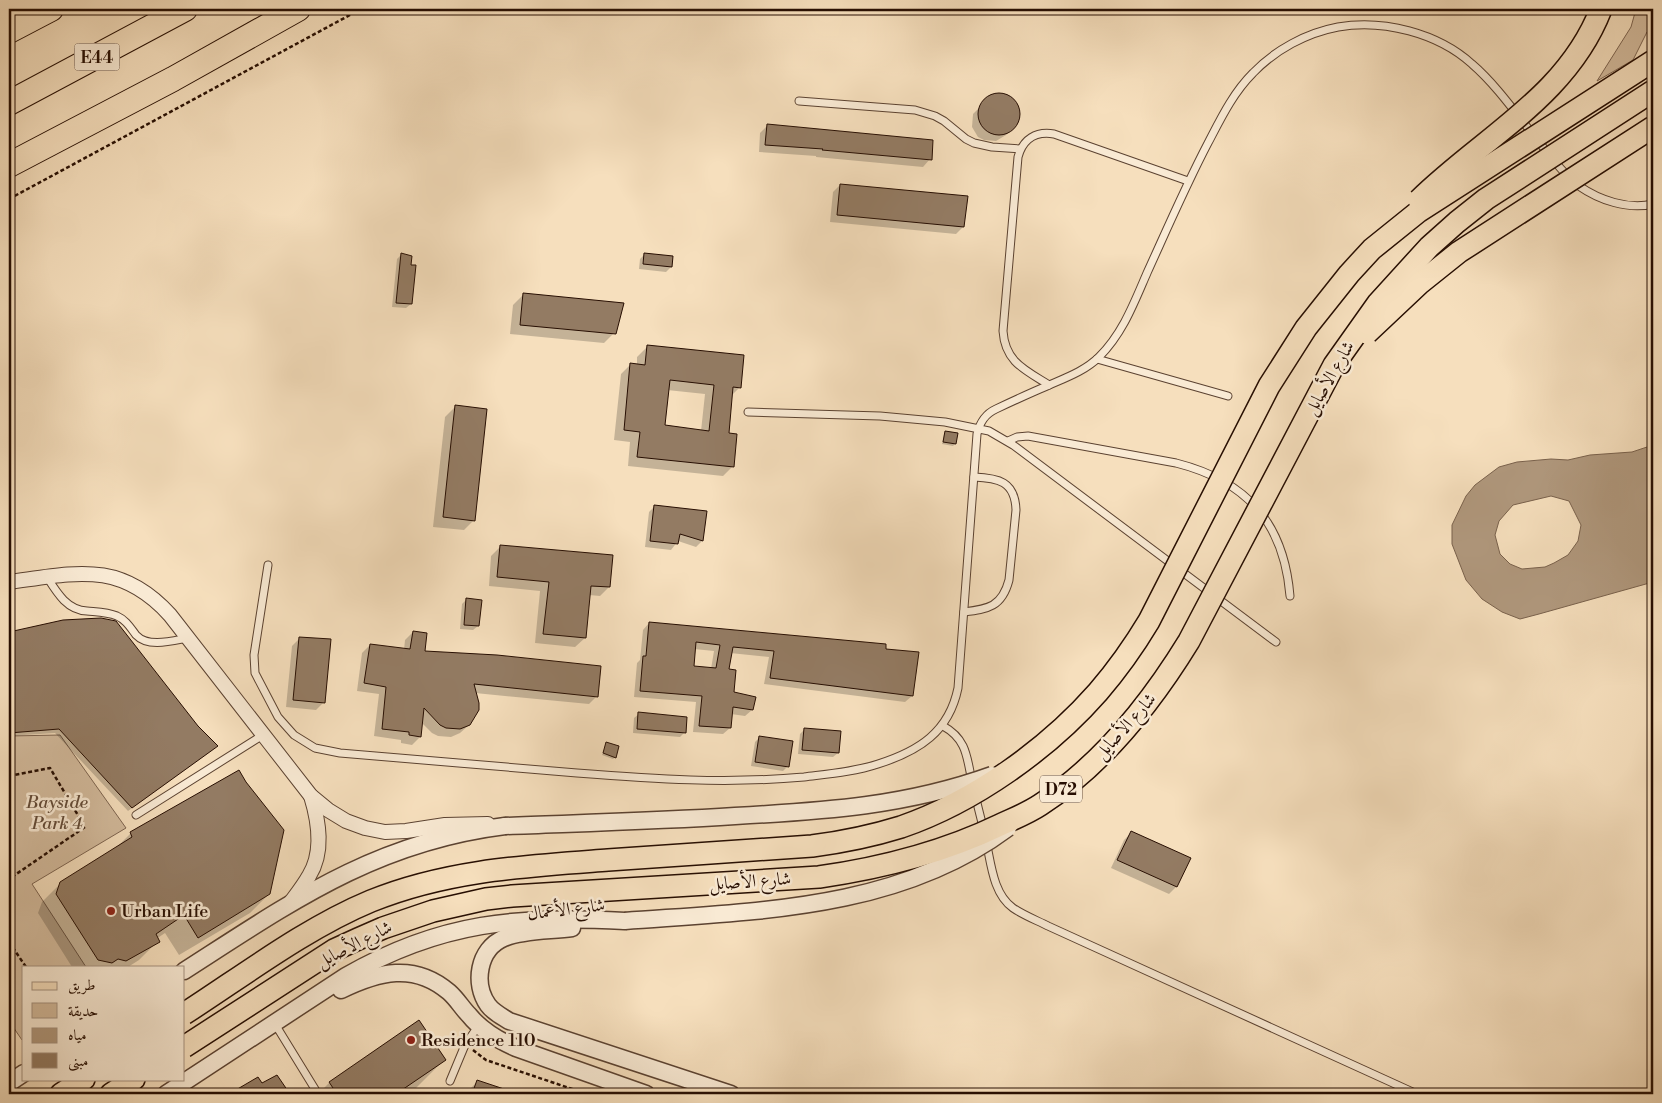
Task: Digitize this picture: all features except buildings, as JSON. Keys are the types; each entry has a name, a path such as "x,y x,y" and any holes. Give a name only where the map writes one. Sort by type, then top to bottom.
{"highway":[{"path":"9,31 51,9"},
{"name":"E44","path":"9,103 185,9"},
{"path":"9,165 173,79 298,9"}],"main road":[{"path":"1394,230 1412,207 1436,183 1549,89 1565,72 1590,32 1601,9"},
{"name":"شارع الأصايل","path":"185,1013 320,925 372,901 426,883 472,872 509,867 802,847 843,842 895,829 931,815 959,802 1011,769 1057,733 1078,713 1098,692 1122,661 1149,621 1269,386 1286,357 1338,288 1372,250 1394,230 1432,203 1653,60"},
{"name":"شارع الأصايل","path":"185,1046 334,950 383,928 433,911 459,904 512,896 818,877 852,872 917,857 949,847 980,835 1040,805 1090,764 1123,732 1169,674 1189,641 1334,365 1378,303 1402,274 1457,222 1486,199 1653,91"},
{"path":"1334,365 1419,284 1459,252 1653,127"},
{"path":"61,1094 82,1080"},
{"path":"111,1094 132,1080"}],"street":[{"path":"9,582 86,574 102,575 133,584 147,592 159,603 188,638 311,796 346,820 365,828 385,832 406,832 465,823 505,826 675,820 841,810 884,804 936,793 1011,769"},
{"path":"291,902 310,875 318,852 318,827 311,796"},
{"path":"625,922 797,907 870,892 924,874 974,851 1040,805"},
{"path":"185,970 291,902 343,874 398,851 454,834 505,826"},
{"name":"شارع الأعمال","path":"166,1094 346,976 395,950 448,932 475,926 564,919 625,922"},
{"name":"شارع الأعمال","path":"625,922 516,935 502,939 492,946 484,957 480,969 479,982 488,1006 509,1021 731,1094"},
{"name":"شارع الأعمال","path":"300,1007 321,1000 377,975 400,973 426,978 449,992 479,1026 516,1048 646,1094"},
{"path":"9,1083 22,1075"}],"lane":[{"path":"268,566 254,655 255,673 285,727 304,742 327,751 663,780 754,780 845,772 879,764 912,750 927,741 943,726 955,704 958,688 978,428 981,421 990,412 1066,379 1098,359 1118,334 1127,319 1188,181 1224,112 1253,72 1272,57 1307,37 1338,27 1358,25 1384,26 1430,38 1452,49 1472,63 1560,168 1578,185 1599,198 1624,205 1653,204"},
{"path":"799,101 925,112 944,121 966,139 974,143 992,147 1020,149"},
{"path":"1049,385 1018,365 1006,350 1003,340 1018,157 1024,143 1035,135 1054,134 1188,181"},
{"path":"1098,359 1228,396"},
{"path":"748,412 880,416 945,422 978,428 1008,442 1276,642"},
{"path":"1008,442 1018,437 1028,436 1176,463 1216,476 1234,487 1250,501 1268,523 1283,555 1288,575 1290,596"},
{"path":"964,612 992,607 1006,591 1009,580 1016,510 1016,501 1008,486 1000,480 974,477"},
{"path":"47,577 56,592 73,608 84,611 106,612 119,617 143,641 171,642 188,638"},
{"path":"943,726 956,735 964,748 998,891 1012,908 1417,1094"},
{"path":"136,815 263,735"},
{"path":"275,1024 318,1094"},
{"path":"450,1081 465,1045 479,1026"}],"path":[{"path":"9,199 361,9"},
{"path":"9,776 50,768 86,827 9,879"},
{"path":"9,942 25,966"},
{"path":"465,1045 486,1060 587,1094"}],"green space":[{"path":"1636,9 1653,9 1653,28 1647,32 1633,60 1597,81 1631,27"},
{"name":"Bayside Park 4","path":"60,735 126,828 32,884 85,966 22,966 22,1040 9,1021 9,736"}],"water":[{"path":"1653,445 1653,582 1520,619 1502,612 1482,599 1466,580 1452,544 1452,525 1466,496 1475,485 1499,467 1517,462 1551,459 1568,460 1590,455 1632,452","holes":["1551,496 1569,501 1581,525 1578,541 1568,555 1545,567 1522,569 1510,564 1500,554 1495,535 1499,521 1513,505"]}],"place":[{"name":"Urban Life","path":"111,911"},
{"name":"Residence 110","path":"411,1040"}]}
